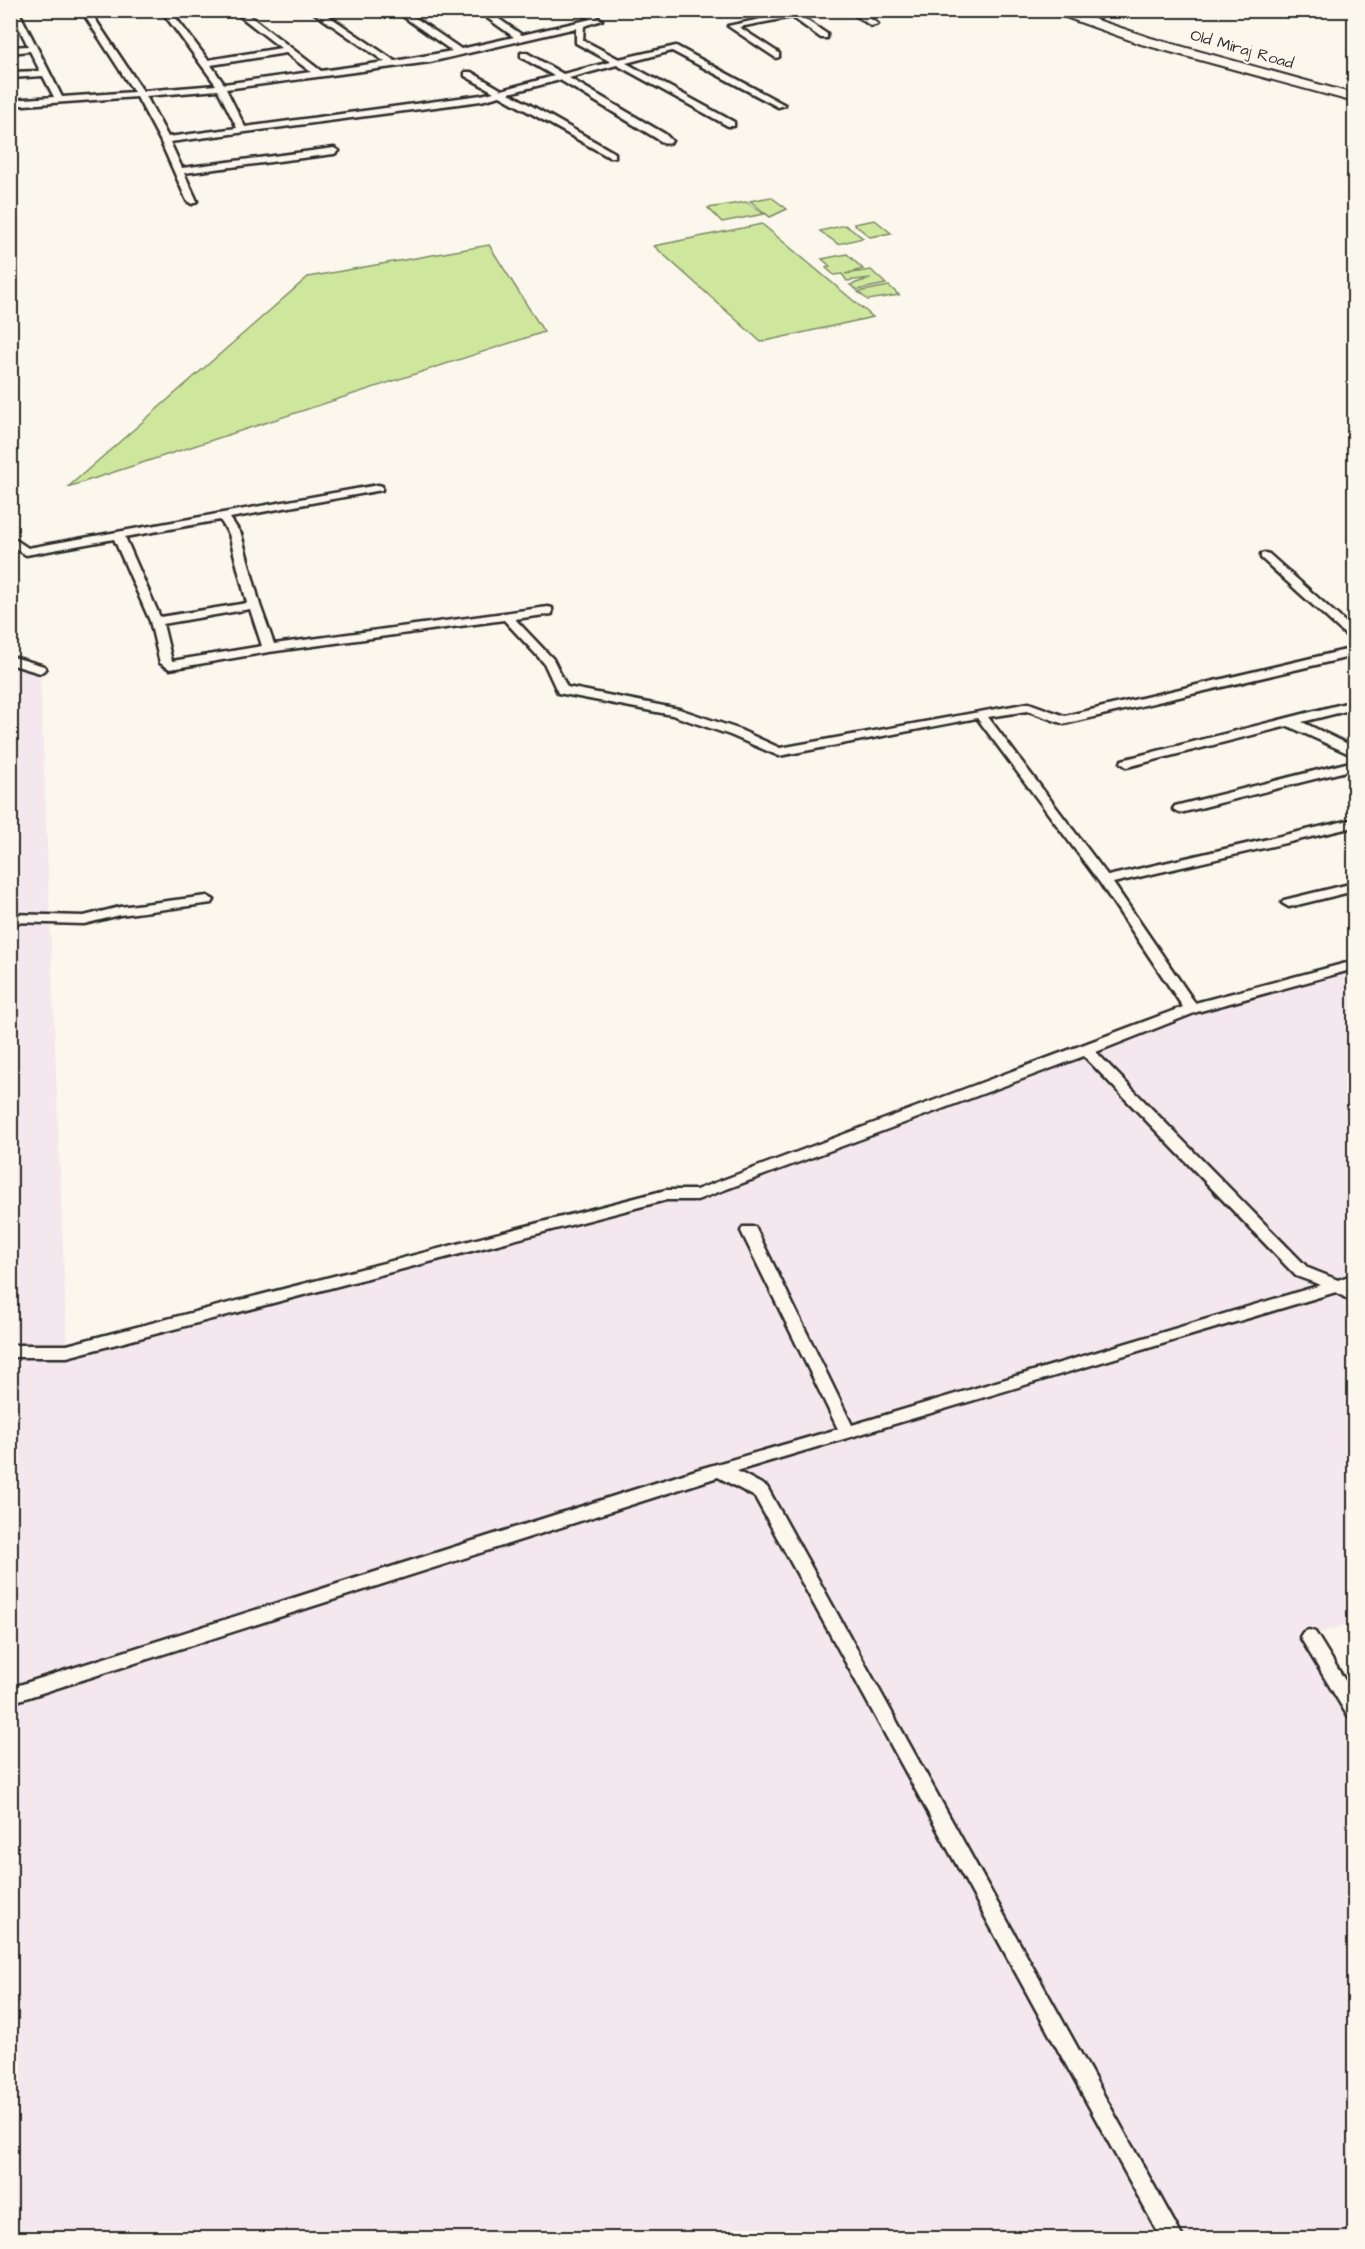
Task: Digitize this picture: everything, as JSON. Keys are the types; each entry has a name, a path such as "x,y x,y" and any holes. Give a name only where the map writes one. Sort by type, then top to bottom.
{"main road":[{"name":"Old Miraj Road","path":"1052,10 1146,41 1354,98"}],"street":[{"path":"14,10 59,99"},
{"path":"85,10 140,94 165,140 192,201"},
{"path":"165,10 206,63 242,129"},
{"path":"236,10 320,74"},
{"path":"314,10 393,64"},
{"path":"398,10 459,52"},
{"path":"480,10 521,38"},
{"path":"10,103 221,87 393,64 459,52 598,20 580,10"},
{"path":"776,55 732,26 818,10"},
{"path":"852,10 874,24"},
{"path":"928,10 937,17"},
{"path":"794,15 824,36"},
{"path":"580,24 579,42 730,124"},
{"path":"10,50 33,48"},
{"path":"165,140 482,98 673,48 781,105"},
{"path":"206,63 287,50"},
{"path":"524,55 667,141"},
{"path":"10,75 45,73"},
{"path":"468,74 612,155"},
{"path":"178,171 334,151"},
{"path":"10,539 26,552 378,488"},
{"path":"223,516 235,534 254,605 269,648"},
{"path":"118,535 156,621 166,663 170,665 269,648 548,612"},
{"path":"1265,556 1354,636"},
{"path":"156,621 254,605"},
{"path":"507,617 549,662 562,690 675,712 734,732 779,752 1029,707 1064,720 1354,652"},
{"path":"10,660 40,669"},
{"path":"1127,763 1354,705"},
{"path":"980,714 1105,881 1192,1009"},
{"path":"1289,721 1354,752"},
{"path":"1180,809 1354,765"},
{"path":"1105,881 1354,823"},
{"path":"1289,903 1354,887"},
{"path":"10,918 84,920 120,911 207,900"},
{"path":"10,1351 67,1351 666,1195 697,1195 1192,1009 1354,965"},
{"path":"1086,1050 1302,1272 1336,1285 1354,1297"},
{"path":"749,1232 847,1431"},
{"path":"10,1696 720,1470 1294,1301 1354,1280"},
{"path":"720,1470 761,1492 1172,2238"},
{"path":"1309,1637 1354,1710"}],"shaded area":[{"path":"10,660 40,669 67,1350 666,1195 697,1195 1086,1050 1304,978 1354,967 1354,1621 1309,1637 1354,1710 1354,2238 11,2238"}],"green space":[{"path":"771,197 787,209 770,217 750,201"},
{"path":"746,202 764,214 722,222 708,208"},
{"path":"875,220 891,233 870,237 854,224"},
{"path":"762,224 873,317 761,342 654,246"},
{"path":"845,225 863,238 838,244 820,231"},
{"path":"489,245 544,332 68,487 308,277"},
{"path":"847,254 863,269 845,274 871,270 886,284 857,290 850,285 871,278 847,281 842,274 834,275 826,268 830,266 822,259"},
{"path":"889,286 899,295 868,300 858,292"}]}
